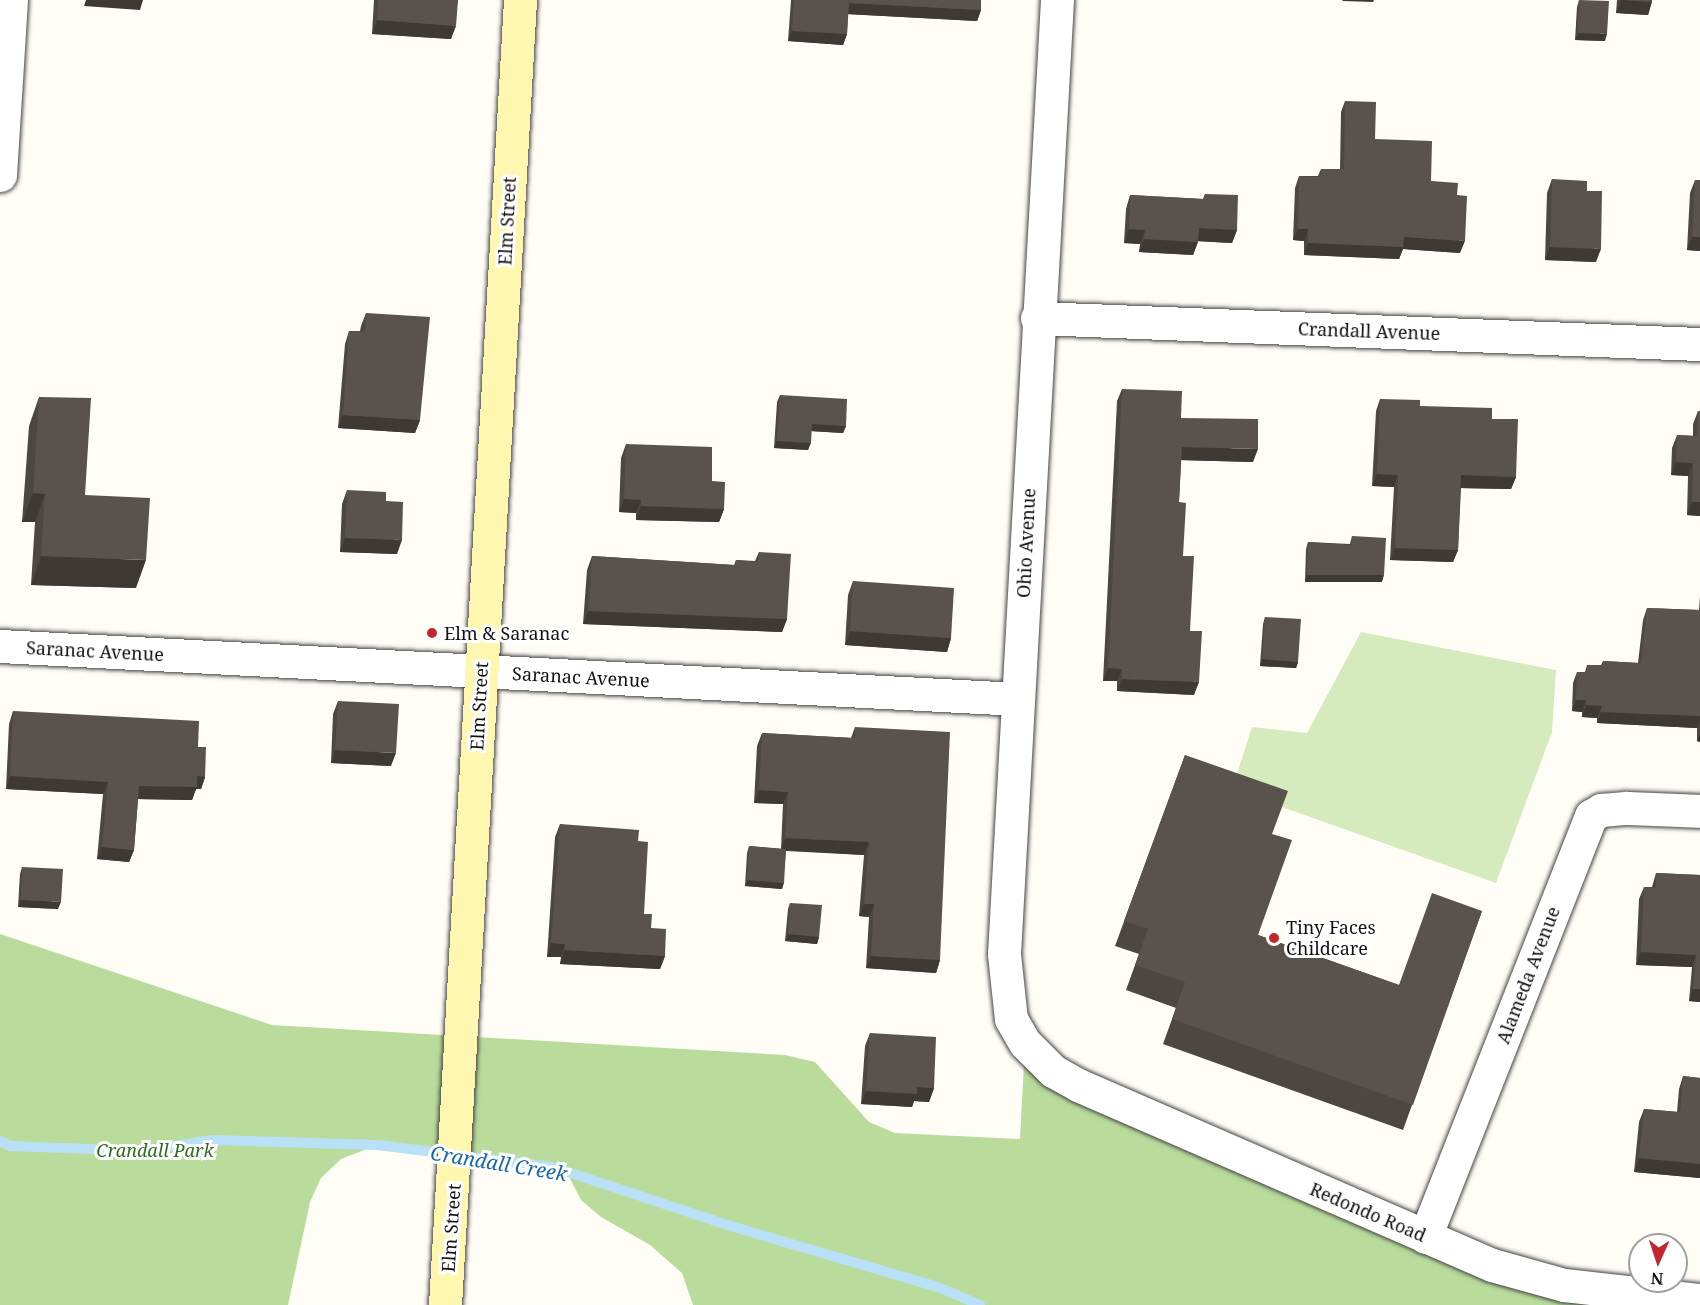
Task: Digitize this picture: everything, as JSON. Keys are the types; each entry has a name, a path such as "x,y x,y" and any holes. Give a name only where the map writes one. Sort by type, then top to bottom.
{"street":[{"path":"0,175 11,0"},
{"name":"Elm Street","path":"445,1305 464,1024 480,672 520,0"},
{"name":"Ohio Avenue","path":"1053,1071 1025,1043 1011,1018 1006,995 1004,954 1037,318 1057,0"},
{"name":"Crandall Avenue","path":"1037,318 1700,344"},
{"name":"Saranac Avenue","path":"0,646 1017,699"},
{"name":"Alameda Avenue","path":"1425,1237 1591,816 1601,810 1626,808 1700,811"},
{"name":"Redondo Road","path":"1053,1071 1138,1113 1492,1266 1564,1285 1700,1300"}],"green space":[{"path":"1361,632 1556,670 1552,732 1496,883 1282,807 1229,799 1252,727 1307,733"},
{"name":"Crandall Park","path":"0,934 272,1025 785,1055 815,1062 869,1122 895,1133 1020,1139 1025,1043 1492,1265 1628,1291 1628,1293 1700,1305 693,1305 682,1273 650,1245 601,1217 581,1200 566,1171 377,1145 341,1159 321,1178 310,1202 288,1305 0,1305"}],"building":[{"path":"378,0 458,0 456,26 377,20"},
{"path":"794,0 981,0 981,10 849,3 847,34 792,31"},
{"path":"1579,0 1609,1 1607,34 1578,33"},
{"path":"1621,0 1652,0 1652,2"},
{"path":"1345,101 1376,102 1375,139 1432,141 1431,181 1458,183 1457,195 1467,196 1465,241 1404,237 1403,247 1308,243 1308,229 1298,229 1299,176 1321,177 1321,169 1344,169"},
{"path":"1552,179 1587,181 1587,191 1602,191 1601,249 1550,247"},
{"path":"1695,180 1700,180 1700,237 1692,237"},
{"path":"1205,194 1238,195 1237,230 1199,228 1198,242 1144,239 1145,230 1129,229 1130,195 1204,199"},
{"path":"366,313 430,317 420,420 343,415 349,331 365,332"},
{"path":"1122,389 1182,391 1181,418 1258,419 1258,449 1182,447 1179,502 1186,503 1183,556 1194,556 1190,631 1202,631 1199,682 1122,679 1122,669 1108,668"},
{"path":"780,395 847,399 846,426 812,424 811,443 777,441"},
{"path":"39,397 91,398 85,495 150,498 146,560 41,556 45,494 33,493"},
{"path":"1380,399 1420,400 1420,406 1492,408 1492,419 1518,419 1516,477 1461,475 1458,550 1395,548 1398,475 1377,474"},
{"path":"1698,411 1700,411 1700,502 1692,502 1693,463 1676,462 1677,435 1697,436"},
{"path":"626,444 712,447 712,481 725,482 724,509 641,506 641,500 624,499"},
{"path":"347,490 386,492 386,501 403,502 402,540 345,538"},
{"path":"1352,536 1386,538 1384,575 1307,575 1308,542 1352,545"},
{"path":"759,552 791,554 787,619 588,611 592,556 735,565 736,560 758,562"},
{"path":"853,581 954,588 951,638 850,631"},
{"path":"1647,608 1700,610 1700,716 1601,712 1602,706 1586,705 1586,700 1576,700 1577,672 1587,672 1587,665 1603,665 1603,661 1641,663"},
{"path":"1265,617 1301,619 1298,662 1262,659"},
{"path":"338,701 399,704 396,753 335,750"},
{"path":"13,711 199,721 198,747 206,747 205,777 197,776 197,787 139,786 134,850 102,847 108,782 10,776"},
{"path":"855,727 950,732 940,960 871,956 874,904 864,904 869,842 785,838 788,792 759,790 762,733 855,738"},
{"path":"1185,755 1288,791 1272,834 1292,840 1258,935 1399,985 1432,893 1482,911 1413,1105 1172,1019 1185,982 1135,965 1148,929 1124,921"},
{"path":"560,824 639,830 638,841 648,842 644,914 652,914 651,928 666,929 665,956 565,950 565,944 551,943"},
{"path":"749,846 786,849 784,883 747,880"},
{"path":"22,867 63,869 61,902 21,900"},
{"path":"1656,873 1700,875 1700,989 1693,989 1696,955 1641,952 1644,887 1656,888"},
{"path":"790,903 822,905 819,937 788,934"},
{"path":"870,1033 936,1037 934,1088 917,1087 917,1094 866,1091"},
{"path":"1683,1076 1700,1078 1700,1164 1639,1158 1644,1109 1680,1112"}],"waterway":[{"name":"Crandall Creek","path":"0,1141 10,1146 143,1151 212,1140 377,1145 553,1167 727,1225 938,1287 980,1305"}],"place":[{"name":"Elm & Saranac","path":"432,633"},
{"name":"Tiny Faces Childcare","path":"1274,938"}]}
